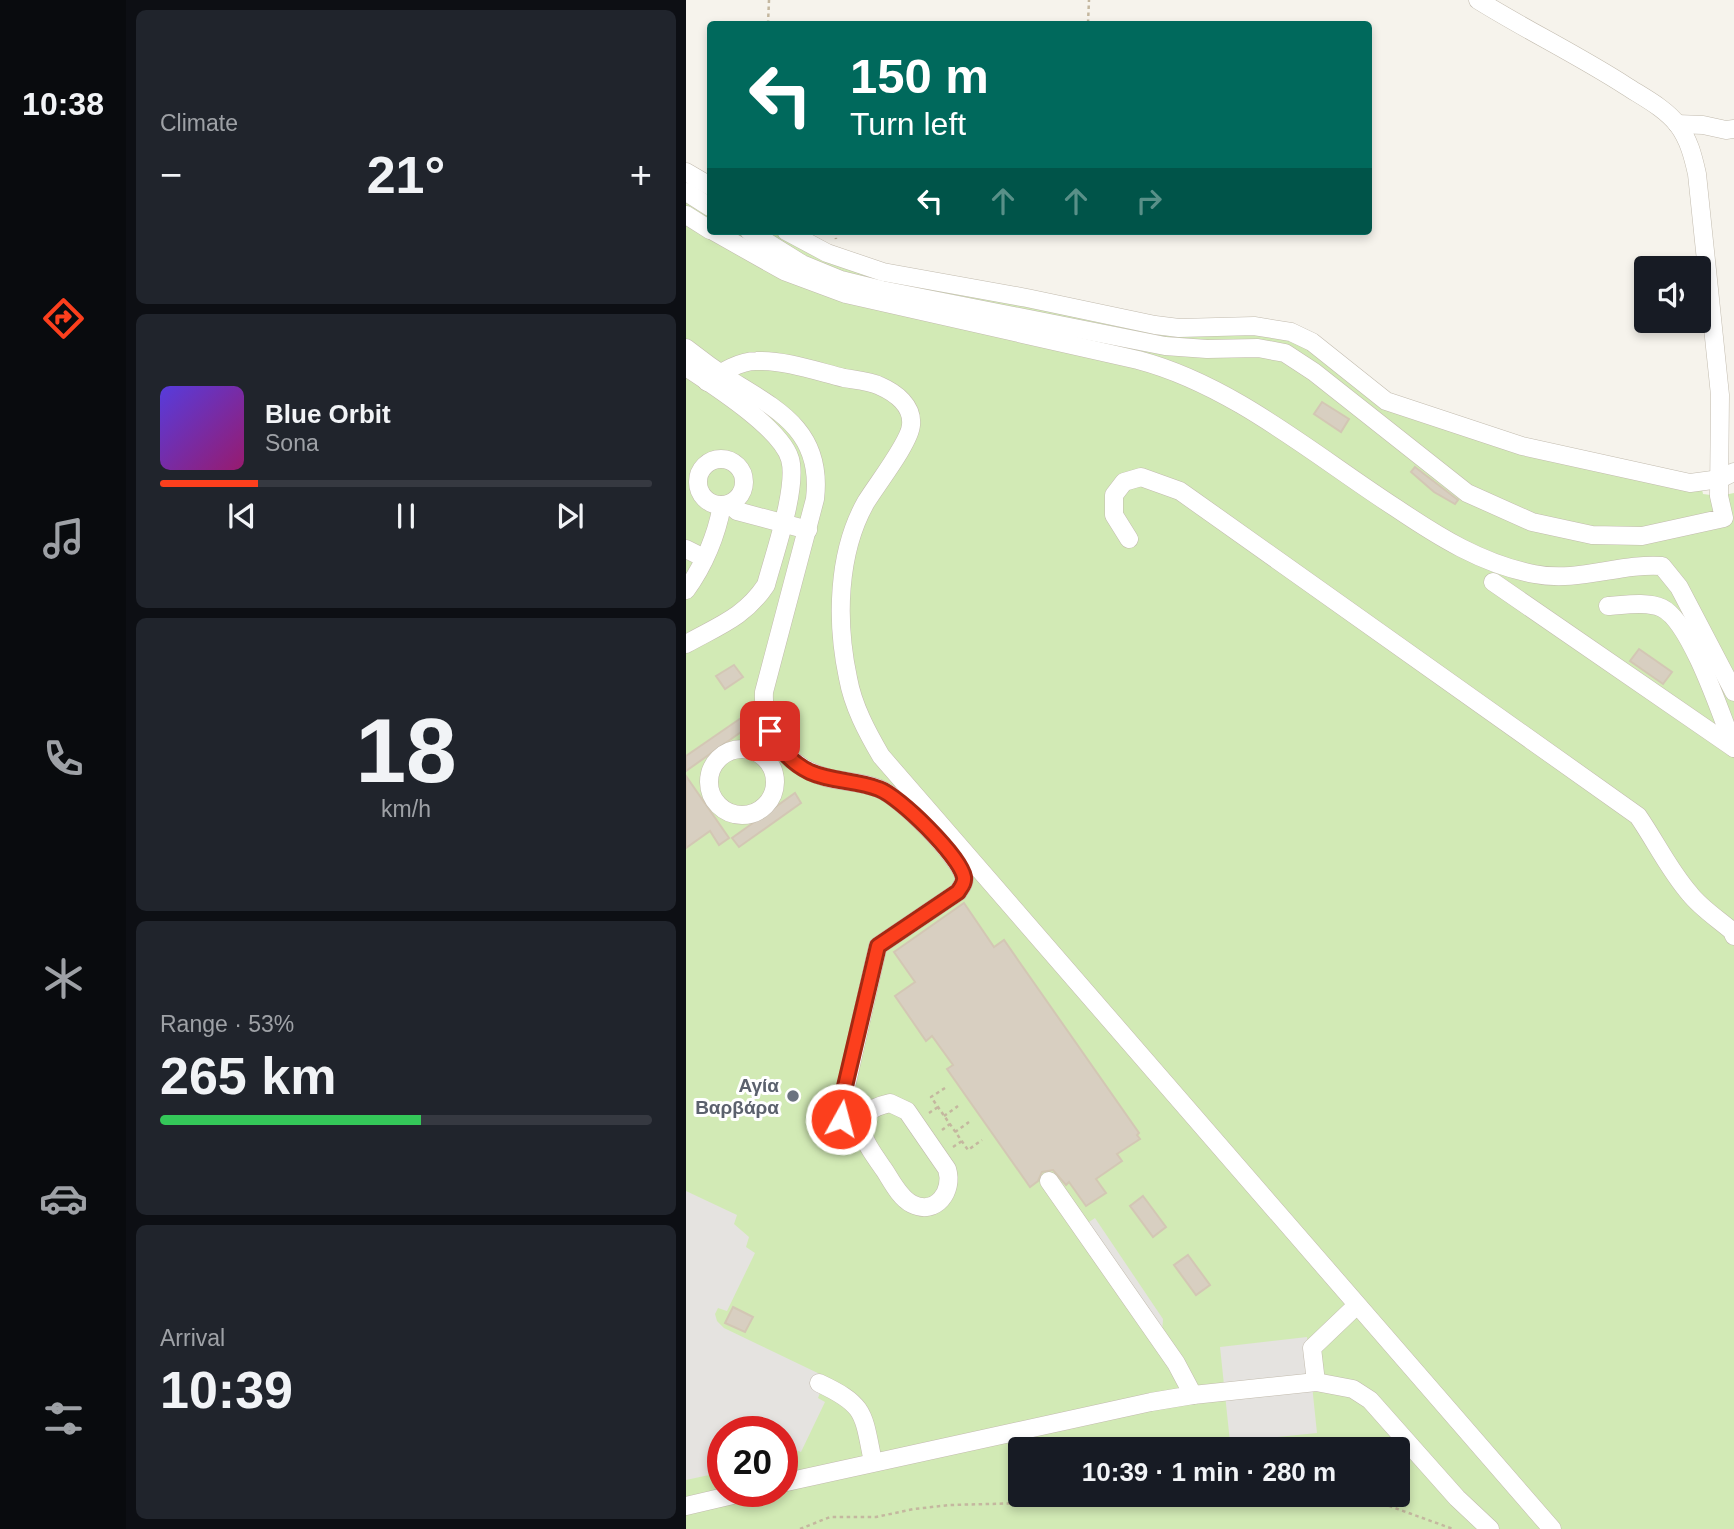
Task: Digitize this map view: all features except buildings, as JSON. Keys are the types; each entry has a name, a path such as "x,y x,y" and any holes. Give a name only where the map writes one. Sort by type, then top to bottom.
{"street":[{"path":"756,235 803,264 841,280 882,290 1165,346 1258,348 1284,354 1314,372 1467,493 1532,522 1592,534 1642,536 1729,518 1724,482 1720,395 1697,174 1692,149 1677,124 1656,105 1578,55 1508,19 1478,0"},
{"path":"1677,124 1703,125 1726,131 1734,129"},
{"path":"686,172 707,184"},
{"path":"686,192 707,205"},
{"path":"686,215 707,227"},
{"path":"721,235 784,271 846,294 1138,360 1184,374 1235,400 1431,532 1467,552 1501,565 1536,575 1555,576 1580,576 1662,566 1679,587 1734,692"},
{"path":"793,235 827,253 883,272 1027,298 1155,326 1254,326 1291,332 1312,342 1386,401 1407,409 1522,446 1617,469 1690,483 1724,482"},
{"path":"686,348 714,378 777,436 790,459 791,486 766,585 745,611 686,644"},
{"path":"714,378 753,361 780,363 879,386 900,398 908,408 911,425 908,439 864,506 853,532 842,587 841,622 848,680 867,732 881,756 1552,1529"},
{"path":"686,367 714,378 790,419 812,457 817,485 808,530 764,692 776,757 810,772 890,794 942,844 960,867 964,877 958,892 878,946 840,1113 841,1119 861,1126"},
{"path":"1720,395 1734,421"},
{"path":"1129,539 1114,515 1114,495 1124,482 1141,477 1180,491 1638,816 1665,861 1691,896 1734,936"},
{"path":"686,590 704,558 725,504 737,511 781,525 808,530"},
{"path":"686,549 704,558"},
{"path":"1493,582 1734,748 1696,654 1671,614 1660,607 1637,604 1608,606"},
{"path":"890,1103 907,1111 947,1169 950,1178 947,1193 940,1201 919,1207 902,1196 863,1140 861,1126 866,1115 879,1105 890,1103"},
{"path":"1049,1181 1176,1363 1193,1395"},
{"path":"1316,1382 1312,1348 1356,1306"},
{"path":"819,1382 844,1395 857,1406 865,1424 873,1462"},
{"path":"798,1479 1151,1402 1316,1382 1353,1390 1370,1400 1457,1499 1490,1529"},
{"path":"686,1506 707,1501"}],"path":[{"path":"768,21 769,0"},
{"path":"1088,21 1089,0"},
{"path":"945,1087 931,1097 955,1132 968,1150 982,1140"},
{"path":"944,1116 958,1106"},
{"path":"929,1113 938,1107"},
{"path":"955,1132 969,1122"},
{"path":"942,1130 950,1124"},
{"path":"953,1147 962,1141"},
{"path":"800,1529 830,1517 876,1517 950,1505 1008,1503"},
{"path":"1392,1507 1453,1529"}],"green space":[{"path":"686,179 707,191 707,235 784,235 818,256 850,268 1299,341 1387,408 1702,489 1703,494 1719,496 1734,493 1734,1529 686,1529"}],"shaded area":[{"path":"686,1191 737,1215 734,1224 749,1237 746,1247 755,1253 727,1311 718,1308 715,1314 717,1321 724,1328 826,1377 818,1398 825,1402 801,1452 798,1451 798,1416 707,1416 707,1475 686,1480"},
{"path":"1095,1218 1163,1319 1162,1333 1086,1224"},
{"path":"1307,1337 1317,1433 1278,1437 1229,1437 1220,1347"}],"place":[{"name":"Αγία Βαρβάρα","path":"793,1096"}],"route":[{"path":"770,731 783,753 810,772 890,794 942,844 960,867 964,877 958,892 878,946 842,1099 841,1119"}]}
